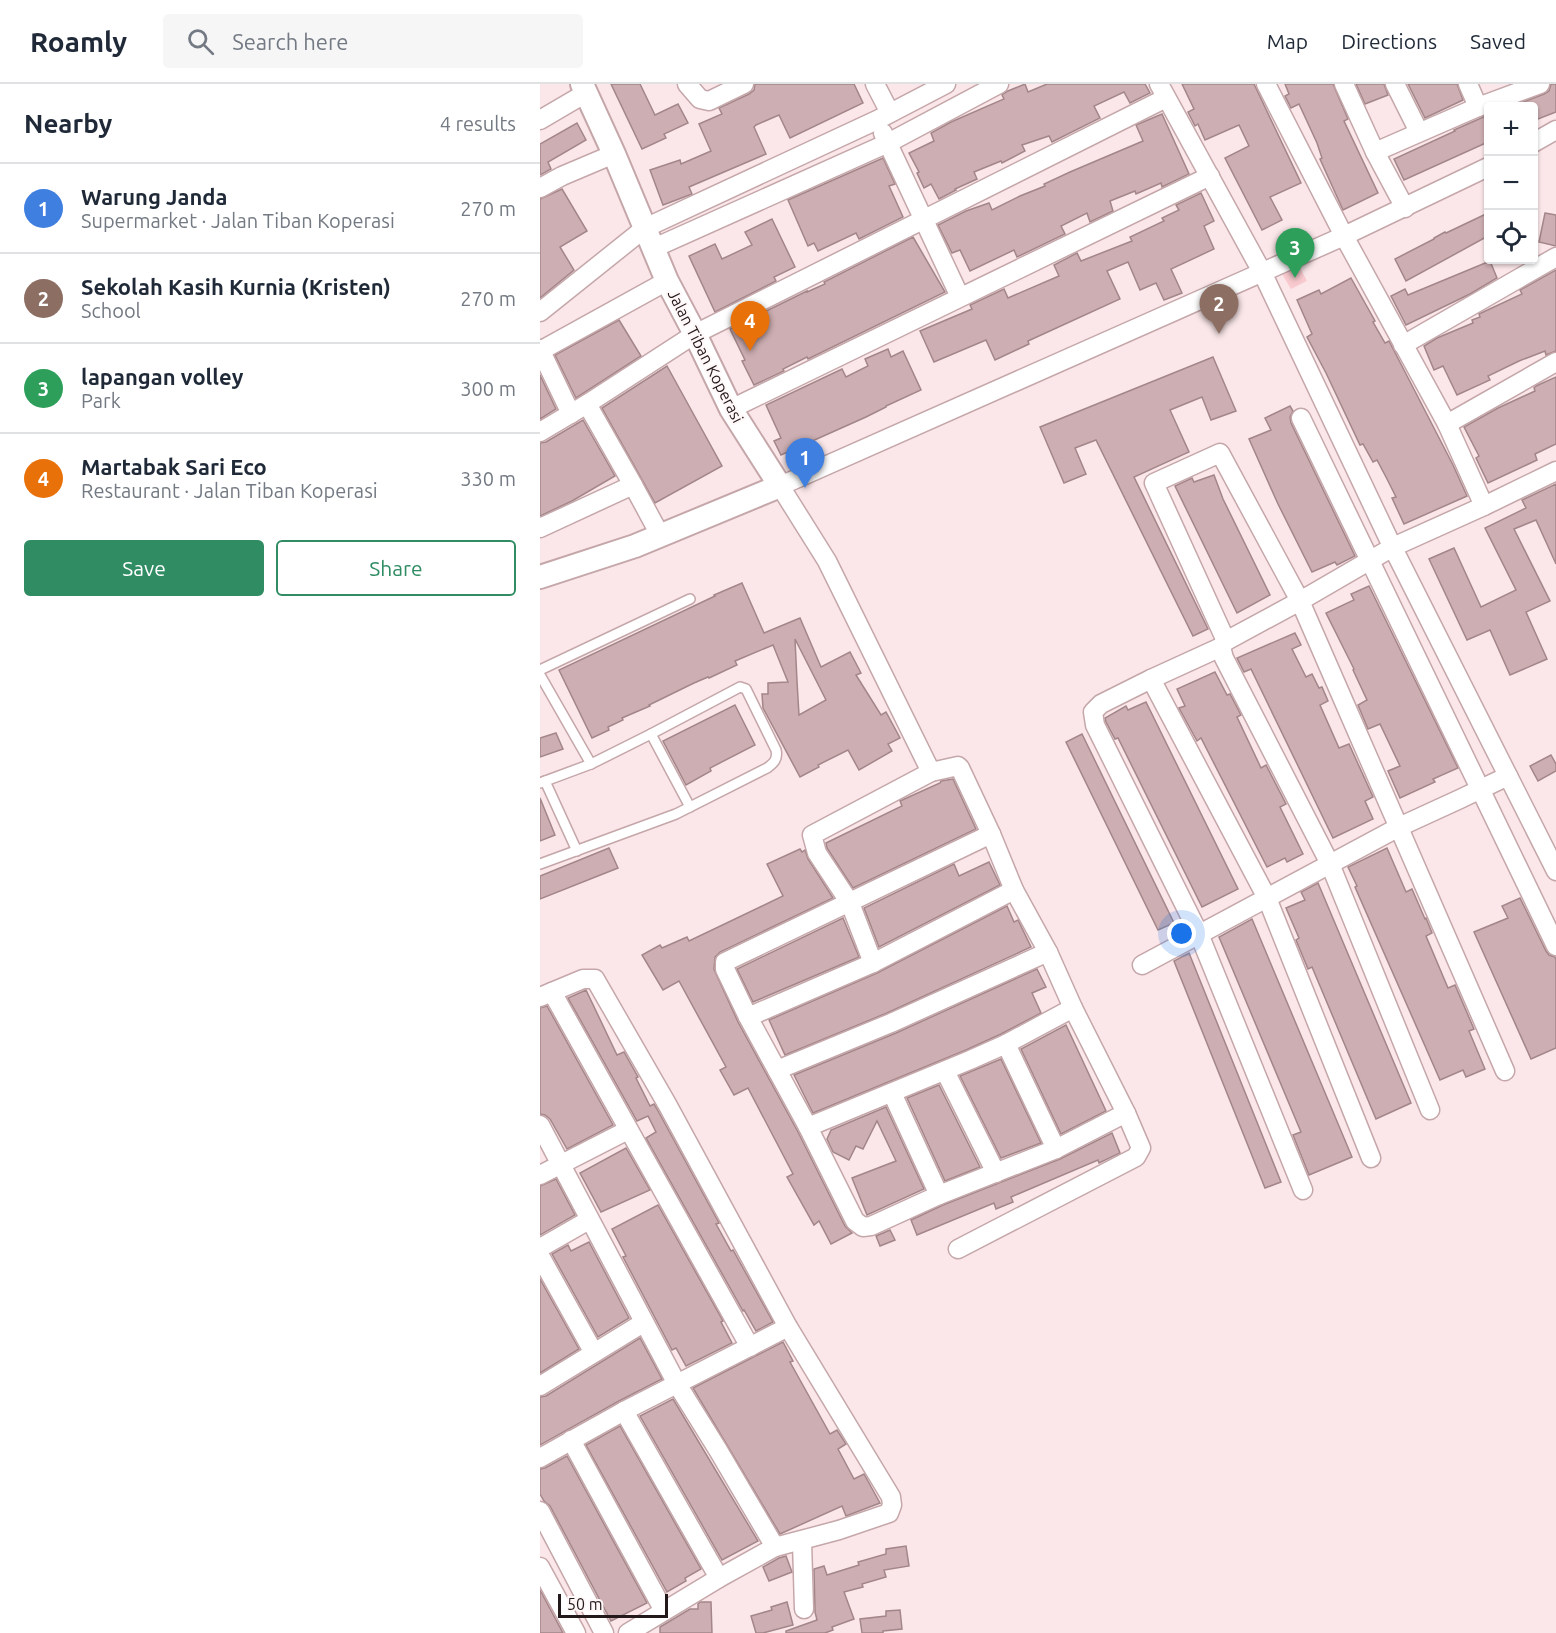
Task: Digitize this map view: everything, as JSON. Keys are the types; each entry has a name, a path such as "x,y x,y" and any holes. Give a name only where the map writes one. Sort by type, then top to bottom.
{"street":[{"path":"687,84 699,99 709,101 744,84"},
{"path":"875,84 888,143 960,297"},
{"path":"540,312 650,238 946,84"},
{"path":"650,238 888,143 999,84"},
{"path":"1266,84 1344,236 1447,424 1484,506"},
{"path":"1344,84 1375,152 1405,208"},
{"path":"1395,84 1419,132"},
{"path":"1468,84 1478,107"},
{"path":"1375,152 1478,107 1540,84"},
{"path":"540,120 584,89"},
{"name":"Jalan Tiban Koperasi","path":"584,89 667,281 731,409 780,486"},
{"path":"540,432 695,334 923,219 1163,91 1262,272 1393,546 1556,871"},
{"path":"1538,140 1556,130"},
{"path":"540,188 614,154"},
{"path":"540,578 635,546 780,486 1344,236 1484,169"},
{"path":"731,409 1210,176"},
{"path":"1538,261 1556,256"},
{"path":"1403,345 1533,264"},
{"path":"571,414 540,350 667,281"},
{"path":"1447,424 1556,362"},
{"path":"587,404 660,535"},
{"path":"1301,418 1556,946"},
{"path":"1430,1110 1330,864 1224,658 1224,644 1154,483 1220,453 1300,601 1505,1071"},
{"path":"1303,1190 1200,934 1095,724 1093,712 1101,704 1224,644 1393,546 1556,471"},
{"path":"540,528 633,485"},
{"path":"780,486 827,561 931,772"},
{"path":"1151,679 1267,898 1371,1158"},
{"path":"873,963 850,903 817,853 812,835 931,772 954,766 960,768 1014,890 1048,952 1073,1008 1126,1113 1141,1149 1136,1157 958,1249"},
{"path":"1142,965 1399,827 1508,776"},
{"path":"991,834 725,962 725,969 748,1017 808,1127 855,1221 863,1227 871,1226 939,1195 1056,1149 1126,1113"},
{"path":"748,1017 873,963 1014,890"},
{"path":"777,1070 891,1023 1048,952"},
{"path":"628,1633 718,1578 775,1547 802,1541 889,1513 892,1506 891,1497 788,1327 667,1104 595,979 583,979 546,994 628,1130 750,1347"},
{"path":"808,1127 1006,1044 1073,1008"},
{"path":"1006,1044 1056,1149"},
{"path":"945,1071 996,1173"},
{"path":"892,1093 939,1195"},
{"path":"540,1125 643,1323 775,1547"},
{"path":"540,1175 628,1130"},
{"path":"540,1248 589,1220"},
{"path":"540,1256 594,1353"},
{"path":"541,1383 643,1323"},
{"path":"540,1458 624,1411 788,1327"},
{"path":"624,1411 718,1578"},
{"path":"571,1440 664,1611"},
{"path":"540,1511 604,1633"},
{"path":"802,1541 804,1609"},
{"path":"540,1567 576,1633"}],"lane":[{"path":"540,670 690,599"},
{"path":"540,675 591,764"},
{"path":"540,864 577,851 676,814 774,763 777,756 776,750 746,689 740,687 591,764 543,782 577,851"},
{"path":"651,735 690,807"}],"shaded area":[{"path":"1299,266 1307,281 1291,289 1282,274"}],"building":[{"path":"611,84 640,84 655,115 678,104 688,123 664,134 666,138 642,149"},
{"path":"755,84 854,84 863,103 790,138 779,115 756,125 754,127 766,154 689,187 692,194 663,205 650,170 680,160 681,164 711,151 699,124 722,114 719,108 749,94 754,90"},
{"path":"1025,84 1028,92 1047,84 1145,84 1150,93 1130,103 1124,92 1094,106 1100,118 1052,142 1049,136 1022,145 1025,151 1002,163 1001,161 974,172 977,179 939,199 931,184 924,188 909,153 934,141 931,133 1004,99 1002,95"},
{"path":"1182,84 1254,84 1301,183 1270,197 1282,220 1262,230 1225,158 1249,146 1239,125 1205,140 1198,124 1195,126 1188,112 1194,109"},
{"path":"1285,84 1333,84 1348,119 1344,121 1378,193 1343,210 1299,104 1291,108 1285,96 1289,94"},
{"path":"1356,84 1384,84 1388,95 1365,104"},
{"path":"1408,84 1457,84 1463,100 1425,118"},
{"path":"1551,84 1556,84 1556,112 1538,119 1538,102 1523,102 1549,91"},
{"path":"1162,114 1189,174 1162,187 1161,183 1136,194 1135,191 1110,201 1113,211 1090,222 1087,213 1061,226 1065,234 1017,257 1014,250 970,271 960,250 952,253 938,225 989,203 992,210 1070,172 1143,141 1136,125"},
{"path":"1484,117 1484,144 1404,180 1394,159"},
{"path":"577,123 586,140 548,162 551,169 540,175 540,144"},
{"path":"883,158 895,184 889,186 903,217 859,239 856,233 818,251 814,243 808,246 788,200"},
{"path":"562,189 587,231 560,247 574,270 540,298 540,199"},
{"path":"1201,193 1214,221 1204,226 1214,249 1171,269 1182,293 1164,300 1156,283 1140,290 1128,262 1107,271 1120,299 1028,341 1029,344 995,360 986,340 934,362 920,331 972,309 970,305 1004,289 1008,298 1059,276 1054,265 1077,253 1081,261 1132,241 1130,237 1164,221 1162,218 1179,210 1176,205"},
{"path":"1545,213 1556,215 1556,246 1539,242"},
{"path":"1484,215 1484,238 1406,281 1395,259"},
{"path":"772,219 795,267 774,277 776,281 715,312 689,256 715,244 722,259 752,245 745,232"},
{"path":"913,237 945,292 808,359 807,357 754,385 730,329 825,284 824,282"},
{"path":"1484,263 1491,264 1497,278 1470,294 1406,325 1391,296 1405,289 1408,295"},
{"path":"1556,270 1556,351 1546,355 1545,351 1519,361 1488,376 1490,380 1457,395 1443,366 1434,370 1424,346 1473,323 1472,320 1480,317 1479,314 1522,294 1520,290"},
{"path":"1351,278 1385,343 1389,341 1467,496 1404,524 1392,498 1396,497 1387,479 1377,460 1373,462 1363,444 1360,445 1307,337 1312,334 1297,300 1319,290 1321,294"},
{"path":"619,320 641,356 576,398 555,355"},
{"path":"888,349 891,357 903,351 921,390 781,455 774,441 781,438 766,405 842,369 846,377 868,366 865,359"},
{"path":"1213,357 1236,411 1211,420 1202,397 1170,410 1189,452 1134,477 1208,629 1193,636 1096,440 1075,448 1086,474 1064,483 1040,427"},
{"path":"667,366 722,466 655,503 602,408"},
{"path":"540,375 556,409 540,419"},
{"path":"1556,377 1556,444 1535,454 1537,460 1488,483 1476,458 1479,456 1464,427 1535,391 1536,386"},
{"path":"1290,406 1293,411 1290,417 1291,423 1355,556 1337,565 1335,562 1312,572 1249,439 1271,430 1265,418"},
{"path":"583,420 615,476 572,501 540,516 540,443 546,442"},
{"path":"1214,475 1223,499 1270,595 1237,613 1175,486 1192,478 1194,482"},
{"path":"1556,484 1556,564 1536,520 1514,529 1550,601 1526,612 1547,659 1510,675 1490,630 1467,640 1429,559 1454,548 1481,607 1516,590 1485,528 1526,508 1522,500"},
{"path":"742,583 764,633 800,618 821,667 850,652 861,673 856,675 881,715 886,712 900,738 888,744 892,751 859,770 848,750 800,777 763,708 762,694 768,694 768,683 788,682 773,645 735,661 737,665 622,718 623,720 608,727 609,730 592,738 559,670","holes":["795,639 826,700 799,715"]},
{"path":"1369,586 1458,768 1433,779 1435,782 1400,798 1388,771 1400,766 1380,724 1368,729 1358,705 1367,700 1326,613 1354,600 1351,594"},
{"path":"1295,633 1301,645 1292,649 1306,677 1312,674 1319,688 1322,687 1328,701 1320,705 1339,748 1349,744 1373,797 1365,801 1373,819 1333,838 1251,669 1244,672 1237,658"},
{"path":"1215,672 1241,715 1237,717 1261,768 1266,765 1286,804 1280,807 1303,854 1287,862 1285,858 1267,867 1201,738 1197,741 1179,708 1185,706 1177,689"},
{"path":"1146,702 1238,889 1202,907 1118,738 1115,739 1106,722 1105,718 1126,706 1128,710"},
{"path":"735,705 755,745 710,768 711,771 686,785 663,741"},
{"path":"556,733 563,749 540,757 540,738"},
{"path":"1082,734 1174,923 1158,930 1066,742"},
{"path":"1551,755 1556,764 1556,771 1538,781 1530,766"},
{"path":"953,779 976,829 853,888 826,843 902,806 900,801 941,781"},
{"path":"540,798 555,835 540,841"},
{"path":"609,848 618,868 540,899 540,876"},
{"path":"1387,848 1406,892 1412,889 1426,918 1432,933 1426,936 1448,988 1455,985 1474,1029 1469,1031 1485,1069 1466,1077 1463,1070 1440,1080 1348,867"},
{"path":"800,849 802,852 805,850 808,859 833,898 720,952 715,957 714,969 738,1022 798,1132 845,1226 852,1233 831,1244 819,1221 814,1225 787,1177 793,1174 748,1088 734,1095 720,1070 726,1067 679,981 663,990 642,955 660,945 662,948 687,937 689,941 783,896 767,864"},
{"path":"989,862 1000,885 879,947 864,908 954,864 959,876"},
{"path":"1318,883 1411,1103 1376,1119 1312,967 1308,969 1296,940 1299,938 1286,908 1305,900 1301,892"},
{"path":"1520,898 1546,951 1556,960 1556,1048 1531,1059 1474,932 1508,918 1502,906"},
{"path":"1007,906 1014,922 1018,920 1031,947 887,1013 785,1055 769,1020 877,973"},
{"path":"843,918 859,957 753,1002 737,969"},
{"path":"1252,919 1352,1157 1309,1175 1293,1135 1301,1132 1219,937"},
{"path":"1189,953 1281,1182 1265,1188 1174,961"},
{"path":"1037,969 1046,987 1032,993 1041,1013 966,1050 813,1113 794,1075 896,1033"},
{"path":"586,990 617,1055 624,1052 650,1106 654,1104 657,1109 719,1223 716,1224 773,1322 756,1331 743,1311 646,1138 656,1132 648,1116 637,1121 568,998"},
{"path":"547,1006 613,1125 567,1149 550,1119 540,1114 540,1008"},
{"path":"1066,1025 1106,1111 1061,1134 1021,1049"},
{"path":"1001,1059 1041,1143 1001,1158 960,1076"},
{"path":"939,1085 980,1167 945,1181 907,1098"},
{"path":"886,1107 924,1189 867,1215 852,1178 896,1161 877,1121 863,1149 856,1146 849,1160 833,1152 827,1139 831,1130"},
{"path":"1112,1133 1120,1153 1011,1197 1013,1202 996,1209 994,1203 917,1235 911,1220 1060,1159"},
{"path":"626,1148 650,1190 601,1212 580,1173"},
{"path":"556,1179 575,1215 540,1235 540,1186"},
{"path":"658,1205 723,1321 721,1322 732,1343 686,1366 676,1348 672,1350 623,1257 626,1256 612,1229"},
{"path":"890,1230 895,1240 880,1246 876,1236"},
{"path":"589,1242 629,1318 598,1337 552,1254 568,1245 571,1251"},
{"path":"540,1279 579,1349 540,1373"},
{"path":"640,1338 662,1379 540,1445 540,1397 546,1396"},
{"path":"783,1342 793,1361 790,1362 830,1434 837,1430 846,1444 838,1449 854,1479 864,1474 880,1503 846,1516 842,1506 780,1534 693,1388"},
{"path":"673,1399 758,1541 722,1560 640,1416"},
{"path":"620,1426 701,1569 667,1592 586,1445"},
{"path":"567,1456 647,1603 611,1621 550,1506 540,1494 540,1469"},
{"path":"906,1546 909,1566 884,1570 886,1577 844,1592 854,1619 832,1627 833,1630 825,1633 786,1633 786,1631 817,1620 814,1569 824,1566 827,1575 859,1565 858,1562 886,1554 886,1549"},
{"path":"786,1556 792,1572 769,1581 763,1567"},
{"path":"540,1590 563,1633 540,1633"},
{"path":"700,1602 711,1602 712,1633 660,1633 660,1627 690,1609 698,1609"},
{"path":"787,1602 793,1625 756,1633 751,1616 772,1610 771,1607"},
{"path":"900,1610 902,1629 883,1631 883,1633 862,1633 860,1619 886,1616 886,1611"}],"place":[{"name":"lapangan volley","path":"1295,278"},
{"name":"Sekolah Kasih Kurnia (Kristen)","path":"1219,334"},
{"name":"Martabak Sari Eco","path":"750,351"},
{"name":"Warung Janda","path":"805,488"}]}
